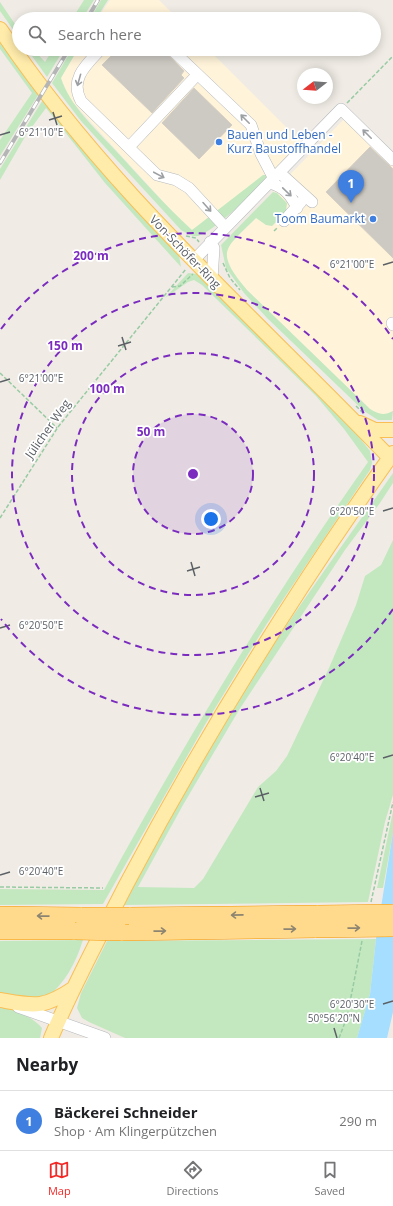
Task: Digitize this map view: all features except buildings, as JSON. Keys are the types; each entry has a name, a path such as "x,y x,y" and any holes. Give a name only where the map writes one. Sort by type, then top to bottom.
{"highway":[{"path":"0,915 78,924 121,932 317,921 393,913"},
{"path":"0,931 78,924 129,916 317,921 393,928"}],"main road":[{"name":"Von-Schöfer-Ring","path":"0,28 12,45"},
{"name":"Von-Schöfer-Ring","path":"20,56 62,115 193,261 391,456"},
{"path":"355,421 375,430 393,430"},
{"path":"51,1038 74,988 161,818 238,686 322,556 391,456"},
{"path":"0,1000 30,1006 40,1005 55,1000 74,988"}],"street":[{"path":"94,56 77,79 77,92 82,101 96,117 157,175 176,180 189,188 225,227"},
{"path":"178,56 197,75 207,81 252,125 261,154 280,186 293,198 297,208"},
{"path":"129,147 197,75"},
{"path":"193,261 341,109 393,160"},
{"path":"275,178 303,194 312,202"},
{"path":"287,221 297,208 303,194"},
{"path":"210,242 214,248 212,279"},
{"path":"0,1000 105,1038"}],"path":[{"path":"341,109 393,56"},
{"name":"Jülicher Weg","path":"0,518 57,428 193,261"},
{"path":"0,373 57,428"},
{"path":"0,887 103,888"}],"shaded area":[{"path":"110,0 159,0 171,12 102,12"},
{"path":"74,56 215,56 303,144 267,179 204,224 190,231 56,84"},
{"path":"351,112 393,153 393,411 384,415 370,409 247,290 233,273 226,255 229,245 257,217 266,225 277,193 273,192"}],"green space":[{"path":"84,0 94,0 86,12 76,12"},
{"path":"101,0 108,0 100,12 94,12"},
{"path":"0,2 12,20 12,28 0,11"},
{"path":"0,38 40,92 0,156 0,140 32,93 0,49"},
{"path":"32,56 39,56 45,62 49,56 60,56 47,77"},
{"path":"68,56 74,56 61,78 77,108 92,126 192,230 263,175 273,175 214,227 198,236 189,234 181,230 81,121 52,83"},
{"path":"44,98 132,206 179,255 181,267 105,183 46,108 26,135 0,180 0,169"},
{"path":"273,192 277,193 287,203 286,212 272,226 266,225 256,218 245,228 231,244 228,251 227,258 230,267 247,290 370,409 381,414 387,414 393,411 392,420 378,420 364,411 267,318 244,293 226,268 221,245"},
{"path":"188,273 197,274 206,282 348,423 370,451 372,463 370,470 266,625 206,723 103,904 0,905 0,889 104,890 165,780 230,672 297,566 368,462 344,429 316,396 202,285 194,280 188,282 165,298"},
{"path":"393,473 393,483 345,550 239,710 183,805 138,887 194,888 203,879 258,787 276,771 287,756 329,668 356,605 365,576 381,565 393,540 393,795 385,822 368,902 124,905 194,774 257,669"},
{"path":"393,811 393,833 383,888 377,888"},
{"path":"376,939 370,994 357,1038 125,1038 82,1018 77,1008 81,993 107,941"},
{"path":"83,940 77,957 64,980 45,999 0,995 0,941"},
{"path":"0,1005 22,1014 38,1024 42,1028 40,1038 0,1038"}],"water":[{"path":"393,832 393,1012 387,1038 357,1038 370,994 376,939"}],"railway":[{"path":"91,12 98,0"},
{"path":"0,163 65,56"}],"place":[{"name":"Bauen und Leben - Kurz Baustoffhandel","path":"219,142"},
{"name":"Bäckerei Schneider","path":"351,203"},
{"name":"Toom Baumarkt","path":"373,219"}]}
